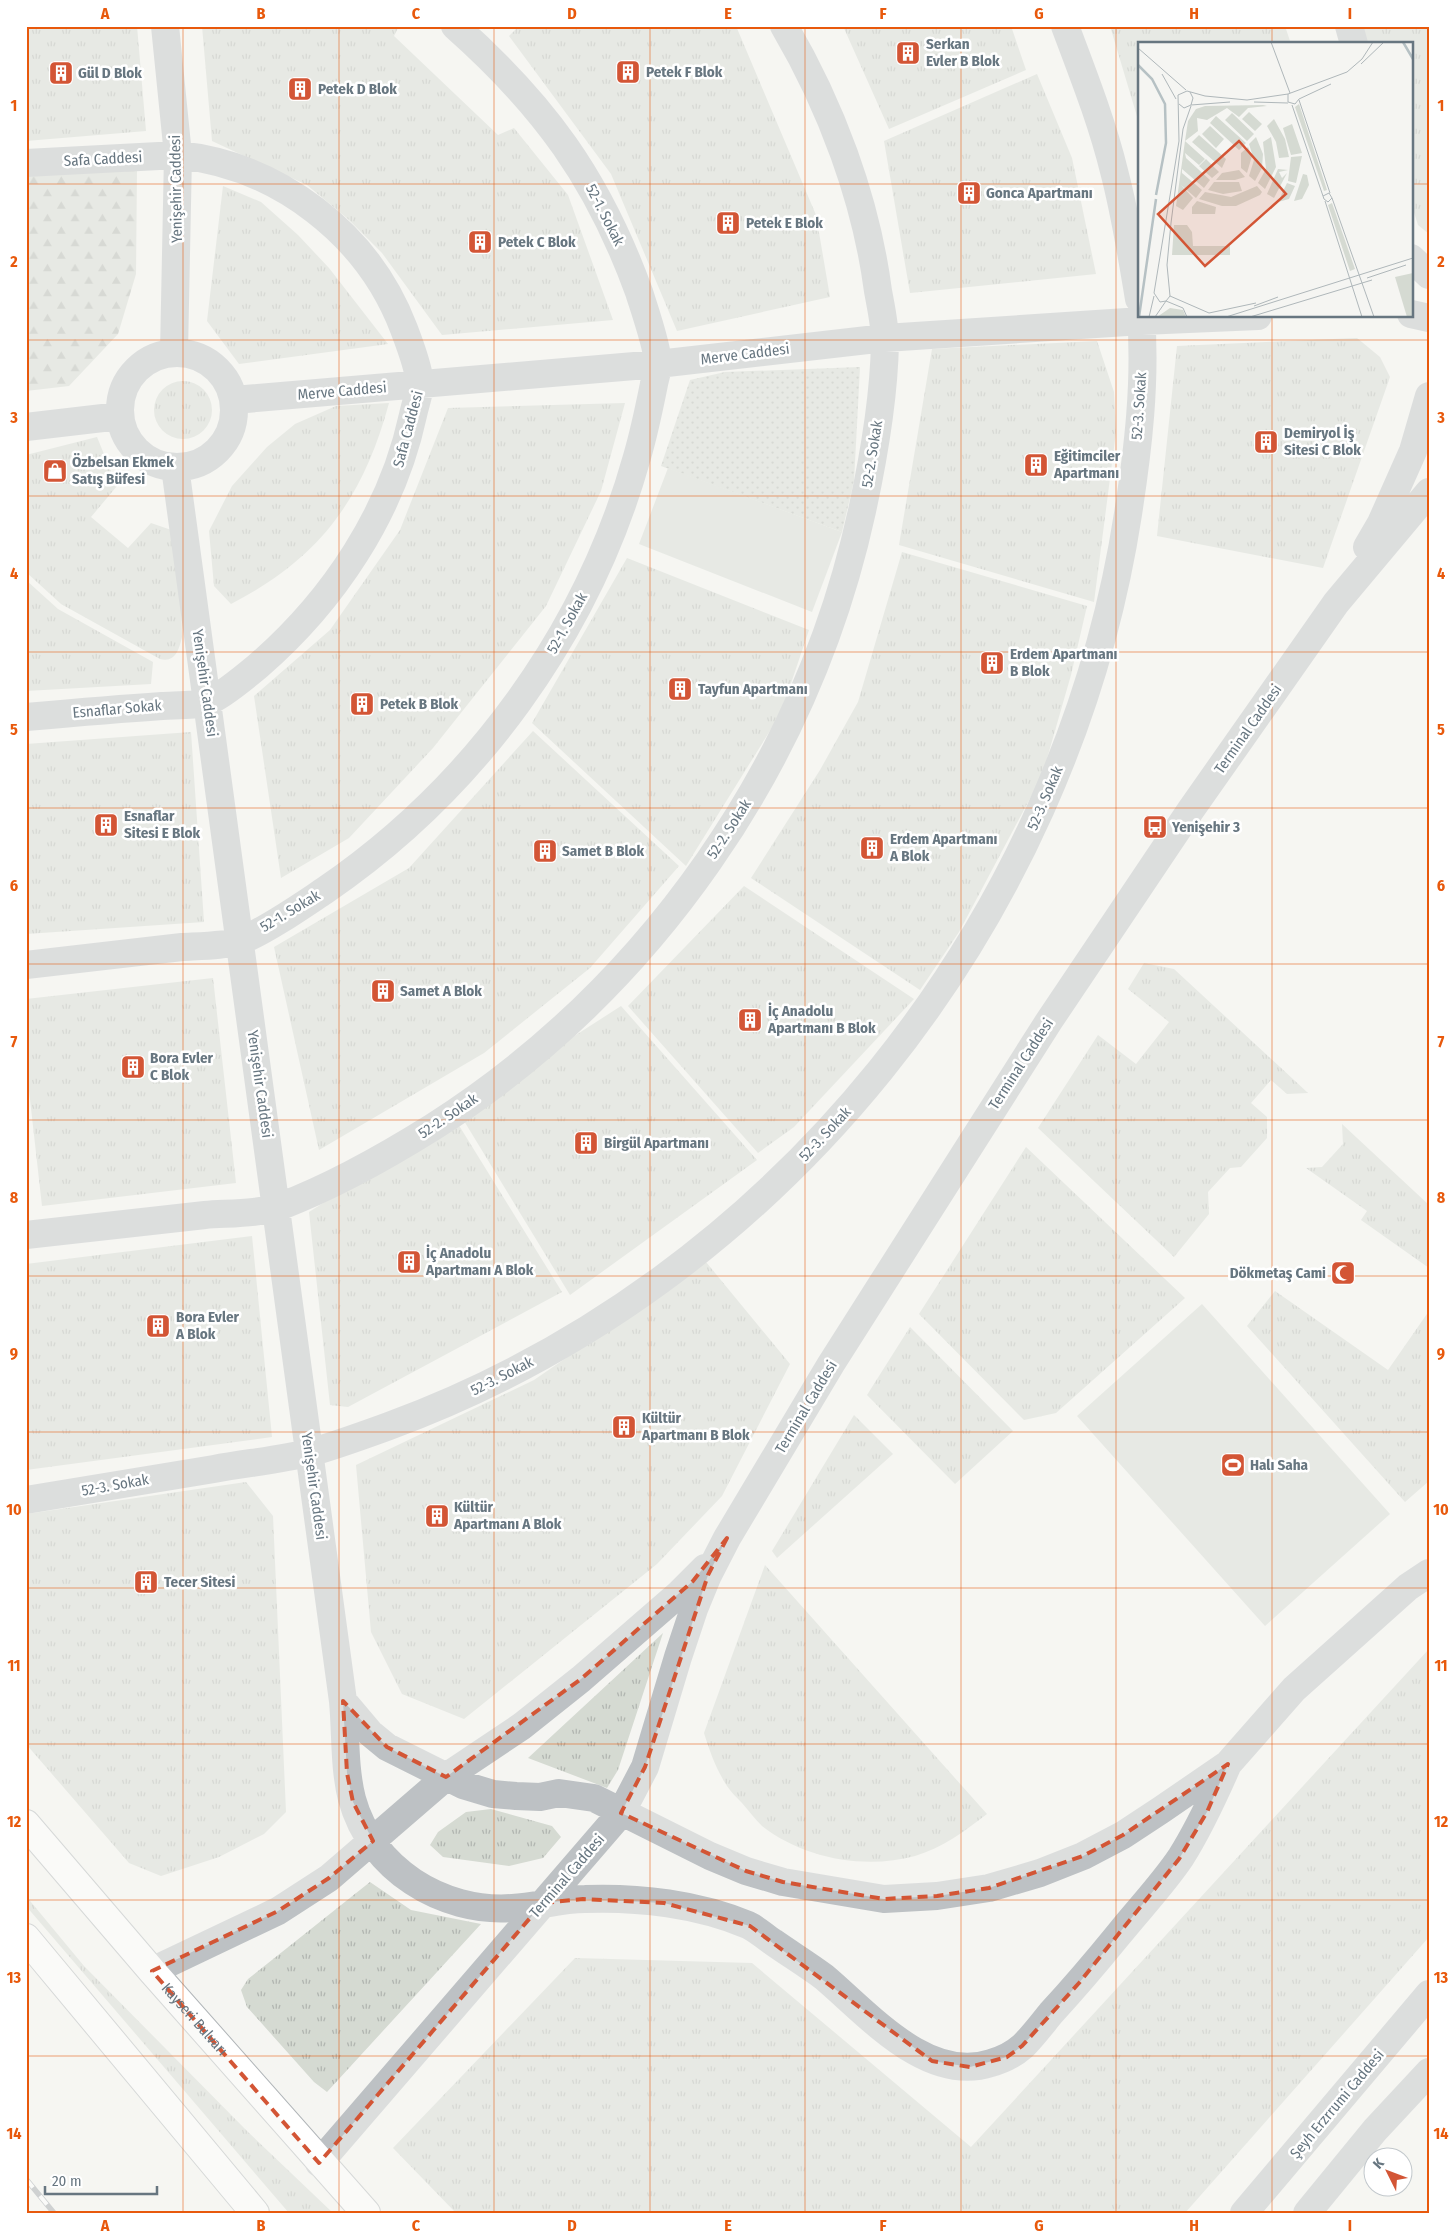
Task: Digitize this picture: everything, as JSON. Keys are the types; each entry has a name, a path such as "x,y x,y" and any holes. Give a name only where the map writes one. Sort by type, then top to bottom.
{"main road":[{"name":"Kayseri Bulvarı","path":"26,1824 319,2163 366,2213"},
{"path":"26,1938 255,2213"}],"street":[{"name":"Yenişehir Caddesi","path":"166,26 178,155 174,353"},
{"name":"52-1. Sokak","path":"26,965 240,941 297,909 349,874 398,834 444,791 487,744 524,693 562,634 586,591 610,536 630,480 646,422 658,364 641,298 624,253 600,200 569,151 535,104 495,62 455,26"},
{"name":"52-2. Sokak","path":"26,1235 277,1208 341,1179 401,1147 459,1111 565,1027 613,979 658,928 700,874 740,815 776,752 806,687 832,620 853,551 869,480 880,409 885,338 876,274 861,210 844,157 816,88 784,26"},
{"name":"52-3. Sokak","path":"1064,26 1092,98 1114,170 1131,245 1138,292"},
{"path":"1349,26 1353,42"},
{"name":"Safa Caddesi","path":"26,163 178,155 196,157 233,166 268,180 300,199 330,222 357,249 379,279 398,312 411,347 420,384 411,427 397,469 359,548 335,584 308,618 245,676 208,702"},
{"path":"1412,259 1429,275"},
{"name":"Merve Caddesi","path":"234,400 658,364 885,338 1138,312"},
{"path":"1412,314 1429,318"},
{"name":"52-3. Sokak","path":"26,1500 310,1453 391,1425 466,1394 538,1358 622,1306 674,1270 737,1219 796,1164 852,1105 907,1037 952,974 988,916 1020,855 1056,776 1083,703 1105,628 1123,543 1134,476 1141,398 1141,318"},
{"path":"174,353 198,356 217,369 225,378 234,400 233,423 229,434 216,452 197,464 175,467 152,462 134,448 122,427 120,416 123,393 134,373 152,359 174,353"},
{"name":"Terminal Caddesi","path":"1336,603 1381,523 1413,451 1429,396"},
{"path":"26,427 120,416"},
{"name":"Yenişehir Caddesi","path":"175,467 343,1701 346,1773 353,1802 365,1830 382,1854 402,1875 427,1891 455,1902 484,1908 514,1908 583,1898 624,1899 664,1903 708,1912 750,1926 822,1976 872,2020 915,2051 932,2061 951,2066 970,2067 989,2064 1007,2057 1022,2046 1079,1983 1180,1859 1207,1812 1228,1764"},
{"name":"Terminal Caddesi","path":"152,1971 278,1911 329,1878 446,1777 522,1726 581,1679 693,1581 709,1563 727,1538 831,1364 1049,1021 1190,811 1336,603 1429,492"},
{"name":"Esnaflar Sokak","path":"26,717 208,702"},
{"name":"Terminal Caddesi","path":"319,2163 621,1813 646,1767 694,1609 727,1538"},
{"path":"343,1701 370,1734 387,1747 463,1785 501,1795 530,1797 559,1793 578,1794 594,1798 710,1856 746,1871 783,1882 884,1899 937,1896 989,1888 1040,1873 1083,1856 1123,1835 1228,1764 1294,1689 1408,1587 1429,1573"},
{"name":"Şeyh Erzrrumi Caddesi","path":"1244,2213 1429,1994"},
{"path":"1307,2213 1375,2130 1429,2072"}],"highlighted area":[{"path":"727,1538 708,1575 645,1767 621,1813 746,1871 783,1882 884,1899 937,1896 989,1888 1083,1856 1123,1835 1228,1764 1207,1812 1179,1859 1079,1983 1022,2046 1007,2057 970,2067 932,2061 750,1926 664,1903 583,1899 543,1903 319,2163 152,1971 278,1911 329,1878 373,1841 353,1802 347,1773 343,1701 387,1747 446,1777 581,1679 693,1581"}],"green space":[{"path":"26,26 137,26 146,131 26,141"},
{"path":"202,26 399,26 394,36 498,135 514,128 568,195 613,320 442,335 382,253 348,219 307,185 212,141"},
{"path":"519,26 736,26 816,215 830,297 677,331 611,174 509,36"},
{"path":"843,26 1011,26 1026,70 889,129"},
{"path":"1110,26 1285,26 1290,42 1138,42 1138,120"},
{"path":"1360,26 1429,26 1429,234 1418,225 1412,206 1412,42 1364,42"},
{"path":"1037,74 1072,158 1096,274 910,293 884,141"},
{"path":"137,169 136,274 118,334 69,386 26,391 26,173"},
{"path":"223,186 261,202 298,235 329,268 388,344 239,364 207,321"},
{"path":"1357,338 1380,357 1390,377 1323,568 1157,536 1177,346"},
{"path":"1097,341 1114,392 1116,432 1094,602 899,545 932,349"},
{"path":"860,367 854,481 842,532 661,466 690,380 725,372"},
{"path":"183,381 199,386 207,394 212,410 207,426 199,434 183,439 167,434 159,426 154,410 159,394 167,386"},
{"path":"389,403 366,468 351,497 334,522 313,546 290,567 231,604 214,586 209,531 232,486 267,447 295,424 336,406"},
{"path":"625,403 601,491 546,606 433,748 349,838 281,878 254,696 330,630 400,530 448,408"},
{"path":"97,437 117,486 91,517 128,548 151,523 180,533 182,637 178,651 169,659 160,659 61,604 26,572 26,455"},
{"path":"668,468 842,532 812,612 639,544"},
{"path":"902,552 1087,606 1071,675 1042,776 959,932 920,990 751,878 820,770 858,702"},
{"path":"627,558 809,630 781,713 686,866 532,723"},
{"path":"26,580 58,609 153,662 151,684 26,691"},
{"path":"533,731 679,866 590,968 484,1053 319,1150 274,947 409,868"},
{"path":"191,732 204,922 26,934 26,744"},
{"path":"744,886 914,999 794,1127 758,1153 628,1006"},
{"path":"1144,963 1174,969 1308,1093 1287,1094 1271,1080 1251,1103 1267,1117 1267,1138 1241,1167 1230,1168 1208,1192 1209,1214 1174,1257 1038,1128 1098,1035 1136,1064 1169,1022 1128,989"},
{"path":"213,978 236,1183 42,1206 26,1064 26,999"},
{"path":"621,1006 757,1160 570,1295 458,1111"},
{"path":"455,1119 562,1292 348,1407 330,1405 309,1212"},
{"path":"1342,1124 1429,1205 1429,1268 1361,1220 1367,1211 1306,1168 1322,1167 1343,1144"},
{"path":"1026,1147 1185,1298 1056,1413 1024,1420 919,1314"},
{"path":"252,1236 272,1437 26,1470 26,1264"},
{"path":"706,1262 790,1364 722,1496 657,1564 464,1719 402,1694 371,1632 356,1465 534,1380"},
{"path":"1275,1291 1388,1370 1429,1311 1429,1481 1405,1502 1247,1326"},
{"name":"Halı Saha","path":"1202,1304 1390,1514 1265,1626 1077,1416"},
{"path":"910,1327 1013,1431 955,1484 867,1395"},
{"path":"854,1415 893,1454 777,1558 772,1551"},
{"path":"246,1482 273,1516 286,1812 264,1834 219,1857 161,1876 129,1863 26,1744 26,1514"},
{"path":"765,1565 987,1814 953,1838 925,1853 895,1860 875,1862 835,1858 815,1853 778,1837 762,1826 723,1780 704,1733"},
{"path":"663,1633 618,1770 607,1788 528,1758"},
{"path":"1429,1649 1429,1937 1185,2213 456,2213 393,2148 575,1958 752,1963 971,2147"},
{"path":"491,1809 552,1826 561,1837 543,1858 509,1866 443,1857 430,1845 438,1832 466,1812"},
{"path":"370,1882 411,1910 481,1924 327,2092 314,2082 247,2007 241,1990 248,1979"},
{"path":"26,1896 84,1966 248,2132 333,2213 289,2213 26,1906"}],"railway":[{"path":"26,2179 54,2213"}],"place":[{"name":"Serkan Evler B Blok","path":"908,53"},
{"name":"Petek F Blok","path":"628,72"},
{"name":"Gül D Blok","path":"61,73"},
{"name":"Petek D Blok","path":"300,89"},
{"name":"Gonca Apartmanı","path":"969,193"},
{"name":"Petek E Blok","path":"728,223"},
{"name":"Petek C Blok","path":"480,242"},
{"name":"Demiryol İş Sitesi C Blok","path":"1266,442"},
{"name":"Eğitimciler Apartmanı","path":"1036,465"},
{"name":"Özbelsan Ekmek Satış Büfesi","path":"55,471"},
{"name":"Erdem Apartmanı B Blok","path":"992,663"},
{"name":"Tayfun Apartmanı","path":"680,689"},
{"name":"Petek B Blok","path":"362,704"},
{"name":"Esnaflar Sitesi E Blok","path":"106,825"},
{"name":"Yenişehir 3","path":"1155,827"},
{"name":"Erdem Apartmanı A Blok","path":"872,848"},
{"name":"Samet B Blok","path":"545,851"},
{"name":"Samet A Blok","path":"383,991"},
{"name":"İç Anadolu Apartmanı B Blok","path":"750,1020"},
{"name":"Bora Evler C Blok","path":"133,1067"},
{"name":"Birgül Apartmanı","path":"586,1143"},
{"name":"İç Anadolu Apartmanı A Blok","path":"409,1262"},
{"name":"Dökmetaş Cami","path":"1343,1273"},
{"name":"Bora Evler A Blok","path":"158,1326"},
{"name":"Kültür Apartmanı B Blok","path":"624,1427"},
{"name":"Halı Saha","path":"1233,1465"},
{"name":"Kültür Apartmanı A Blok","path":"437,1516"},
{"name":"Tecer Sitesi","path":"146,1582"}]}
